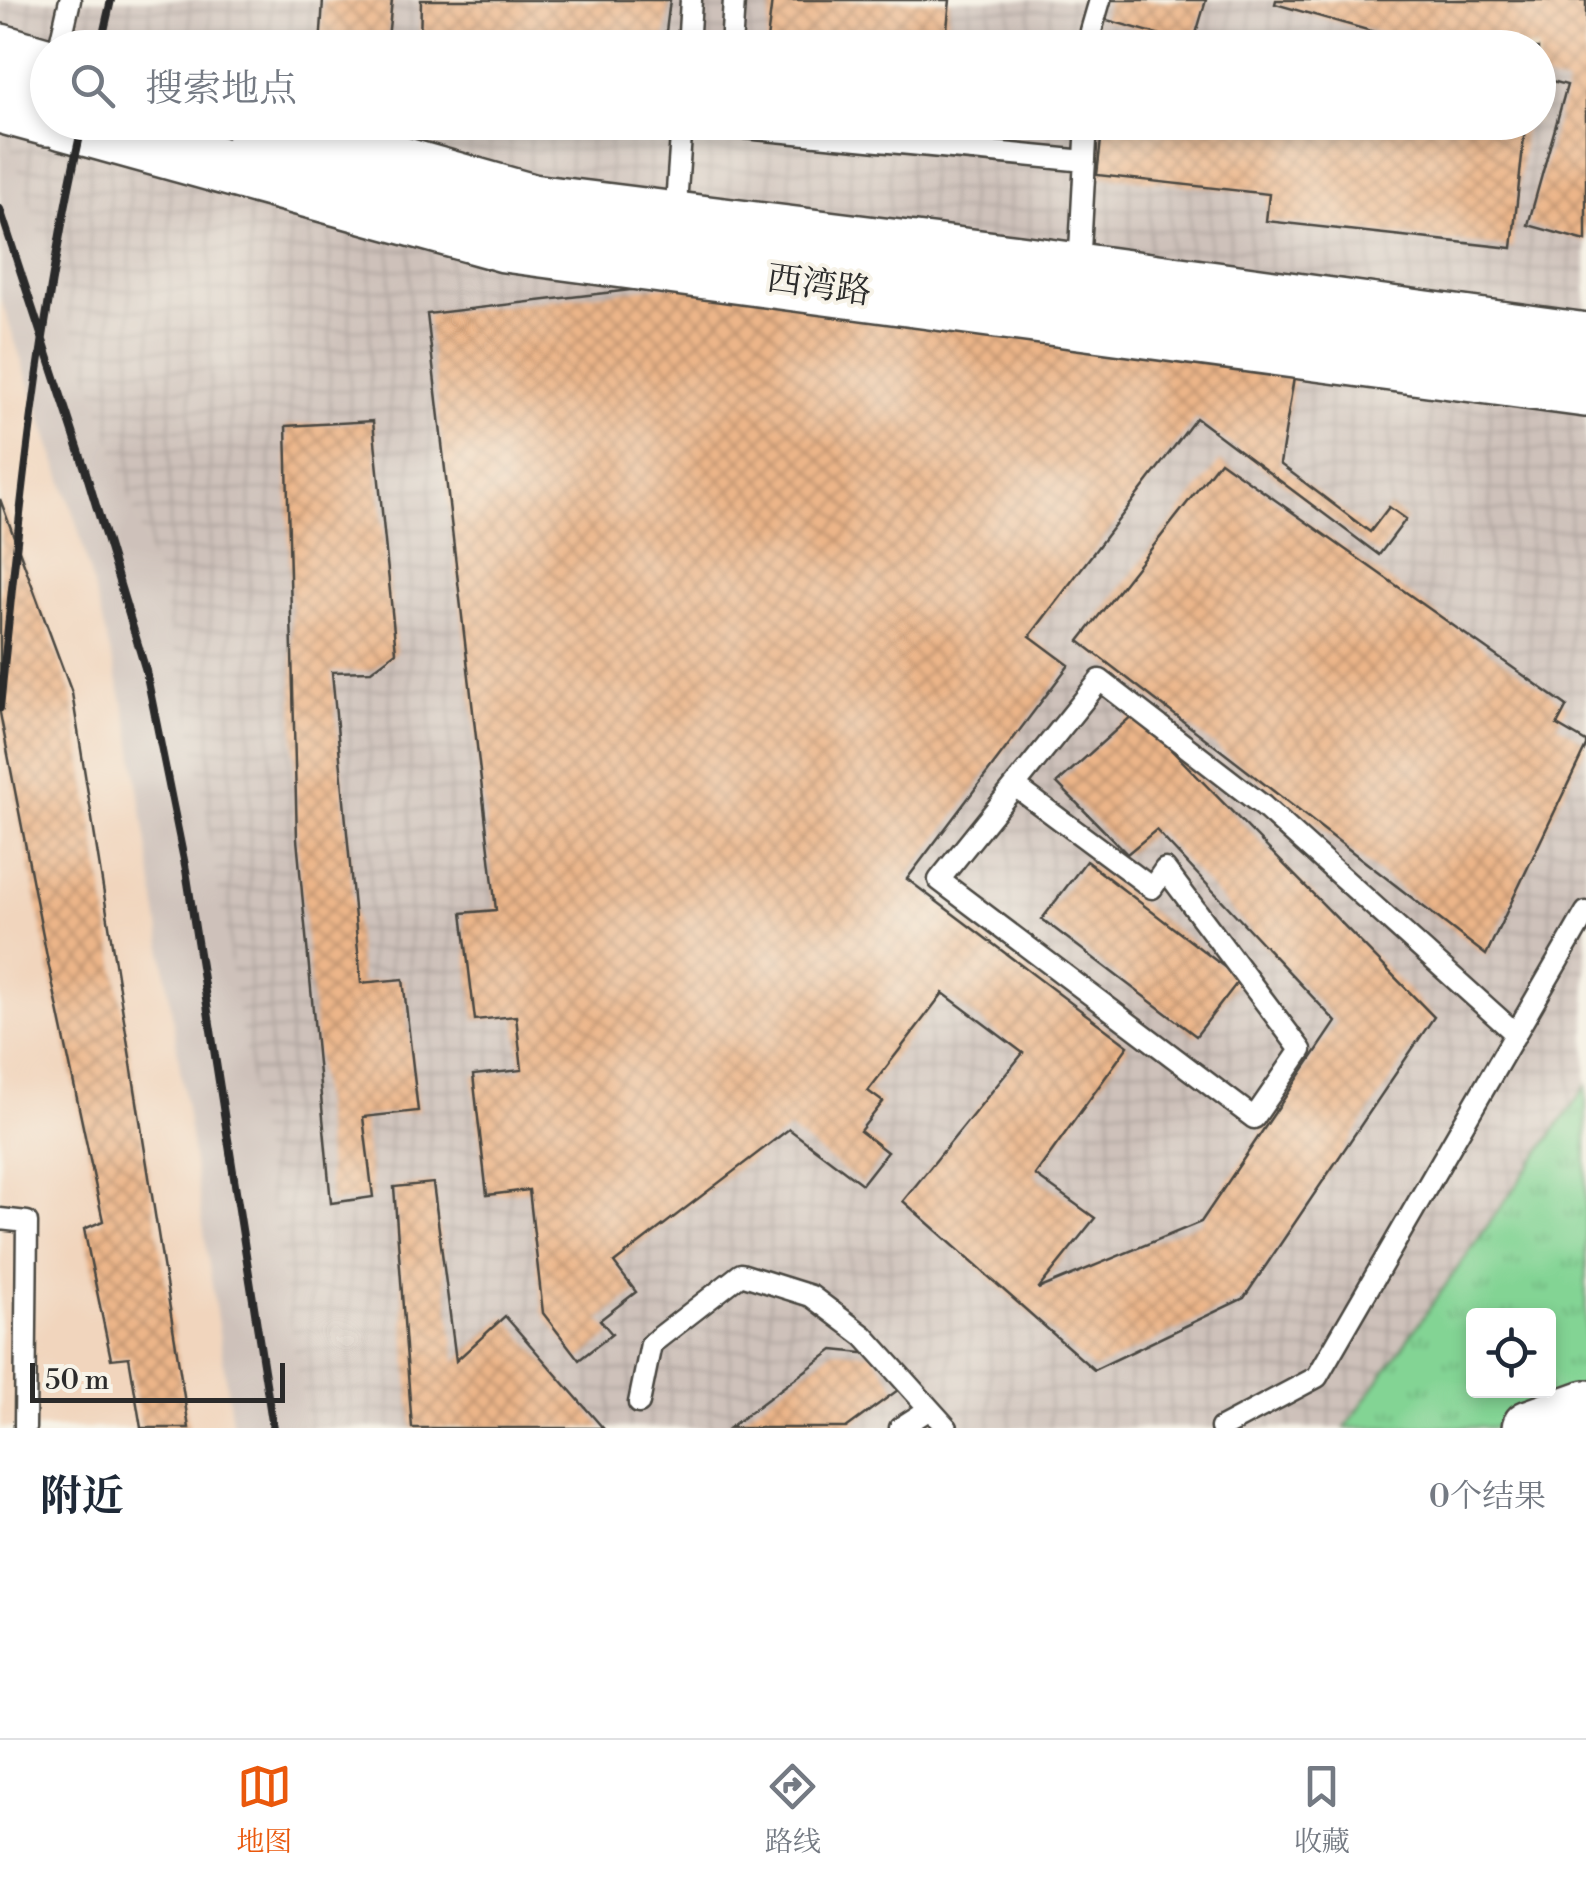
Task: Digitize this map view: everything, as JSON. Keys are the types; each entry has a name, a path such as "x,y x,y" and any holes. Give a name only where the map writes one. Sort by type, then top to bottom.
{"main road":[{"path":"0,52 30,61"},
{"path":"0,105 30,113"},
{"name":"西湾路","path":"129,140 505,244 1586,388"},
{"name":"西湾路","path":"313,140 532,202 1586,340"}],"lane":[{"path":"63,30 70,0"},
{"path":"689,30 691,0"},
{"path":"732,30 734,0"},
{"path":"1092,30 1100,0"},
{"path":"675,220 681,140"},
{"path":"862,140 1085,161"},
{"path":"1079,271 1086,140"},
{"path":"1015,786 1152,888 1165,868 1300,1050 1254,1118 940,880 1015,786 1100,680 1263,806 1516,1034"},
{"path":"1220,1428 1318,1377 1586,912"},
{"path":"0,1219 27,1222 25,1428"},
{"path":"638,1403 651,1344 742,1274 811,1296 864,1336 947,1428"},
{"path":"900,1428 928,1410"}],"shaded area":[{"path":"0,0 1586,0 1586,1086 1345,1428 307,1428 188,711 158,581 0,117"},
{"path":"0,116 158,581 188,706 307,1428 233,1428 130,729 77,524 0,297"},
{"path":"0,297 77,524 130,729 233,1428 0,1428"}],"green space":[{"path":"1586,1086 1586,1427 1345,1428"}],"building":[{"path":"323,0 392,0 389,30 321,30"},
{"path":"421,0 670,0 666,30 420,30"},
{"path":"772,0 950,0 947,30 768,30"},
{"path":"1108,0 1206,0 1197,30 1143,30 1103,19"},
{"path":"1276,0 1586,0 1586,241 1528,225 1552,140 1556,140 1556,124 1567,85 1556,82 1556,30 1367,30 1275,4"},
{"path":"1101,140 1524,140 1512,248 1266,221 1269,194 1097,175"},
{"path":"707,281 1295,371 1280,464 1370,532 1389,507 1406,519 1379,555 1196,418 1030,636 1069,665 907,879 1128,1046 1035,1175 1095,1218 1038,1289 1201,1222 1336,1022 1156,830 1127,854 1057,783 1135,713 1434,1017 1244,1298 1094,1370 903,1201 1023,1053 943,993 868,1091 883,1102 860,1131 887,1152 862,1184 789,1129 614,1263 636,1292 600,1320 612,1334 579,1360 543,1313 529,1190 487,1195 473,1075 522,1070 516,1016 475,1020 462,913 496,910 427,314"},
{"path":"373,421 396,652 371,671 332,672 361,983 403,979 418,1111 363,1117 373,1197 331,1203 297,839 286,426"},
{"path":"1220,461 1567,706 1557,725 1586,742 1586,746 1486,955 1079,641"},
{"path":"0,499 72,693 189,1428 141,1428 129,1357 111,1359 84,1229 103,1221 0,713"},
{"path":"1086,861 1240,979 1196,1036 1042,919"},
{"path":"433,1183 456,1361 505,1316 603,1428 412,1428 394,1187"},
{"path":"833,1350 872,1354 898,1390 846,1428 729,1428"}],"railway":[{"path":"104,30 111,0"},
{"path":"0,708 42,341 79,140"},
{"path":"0,209 146,671 186,870 273,1428"}]}
